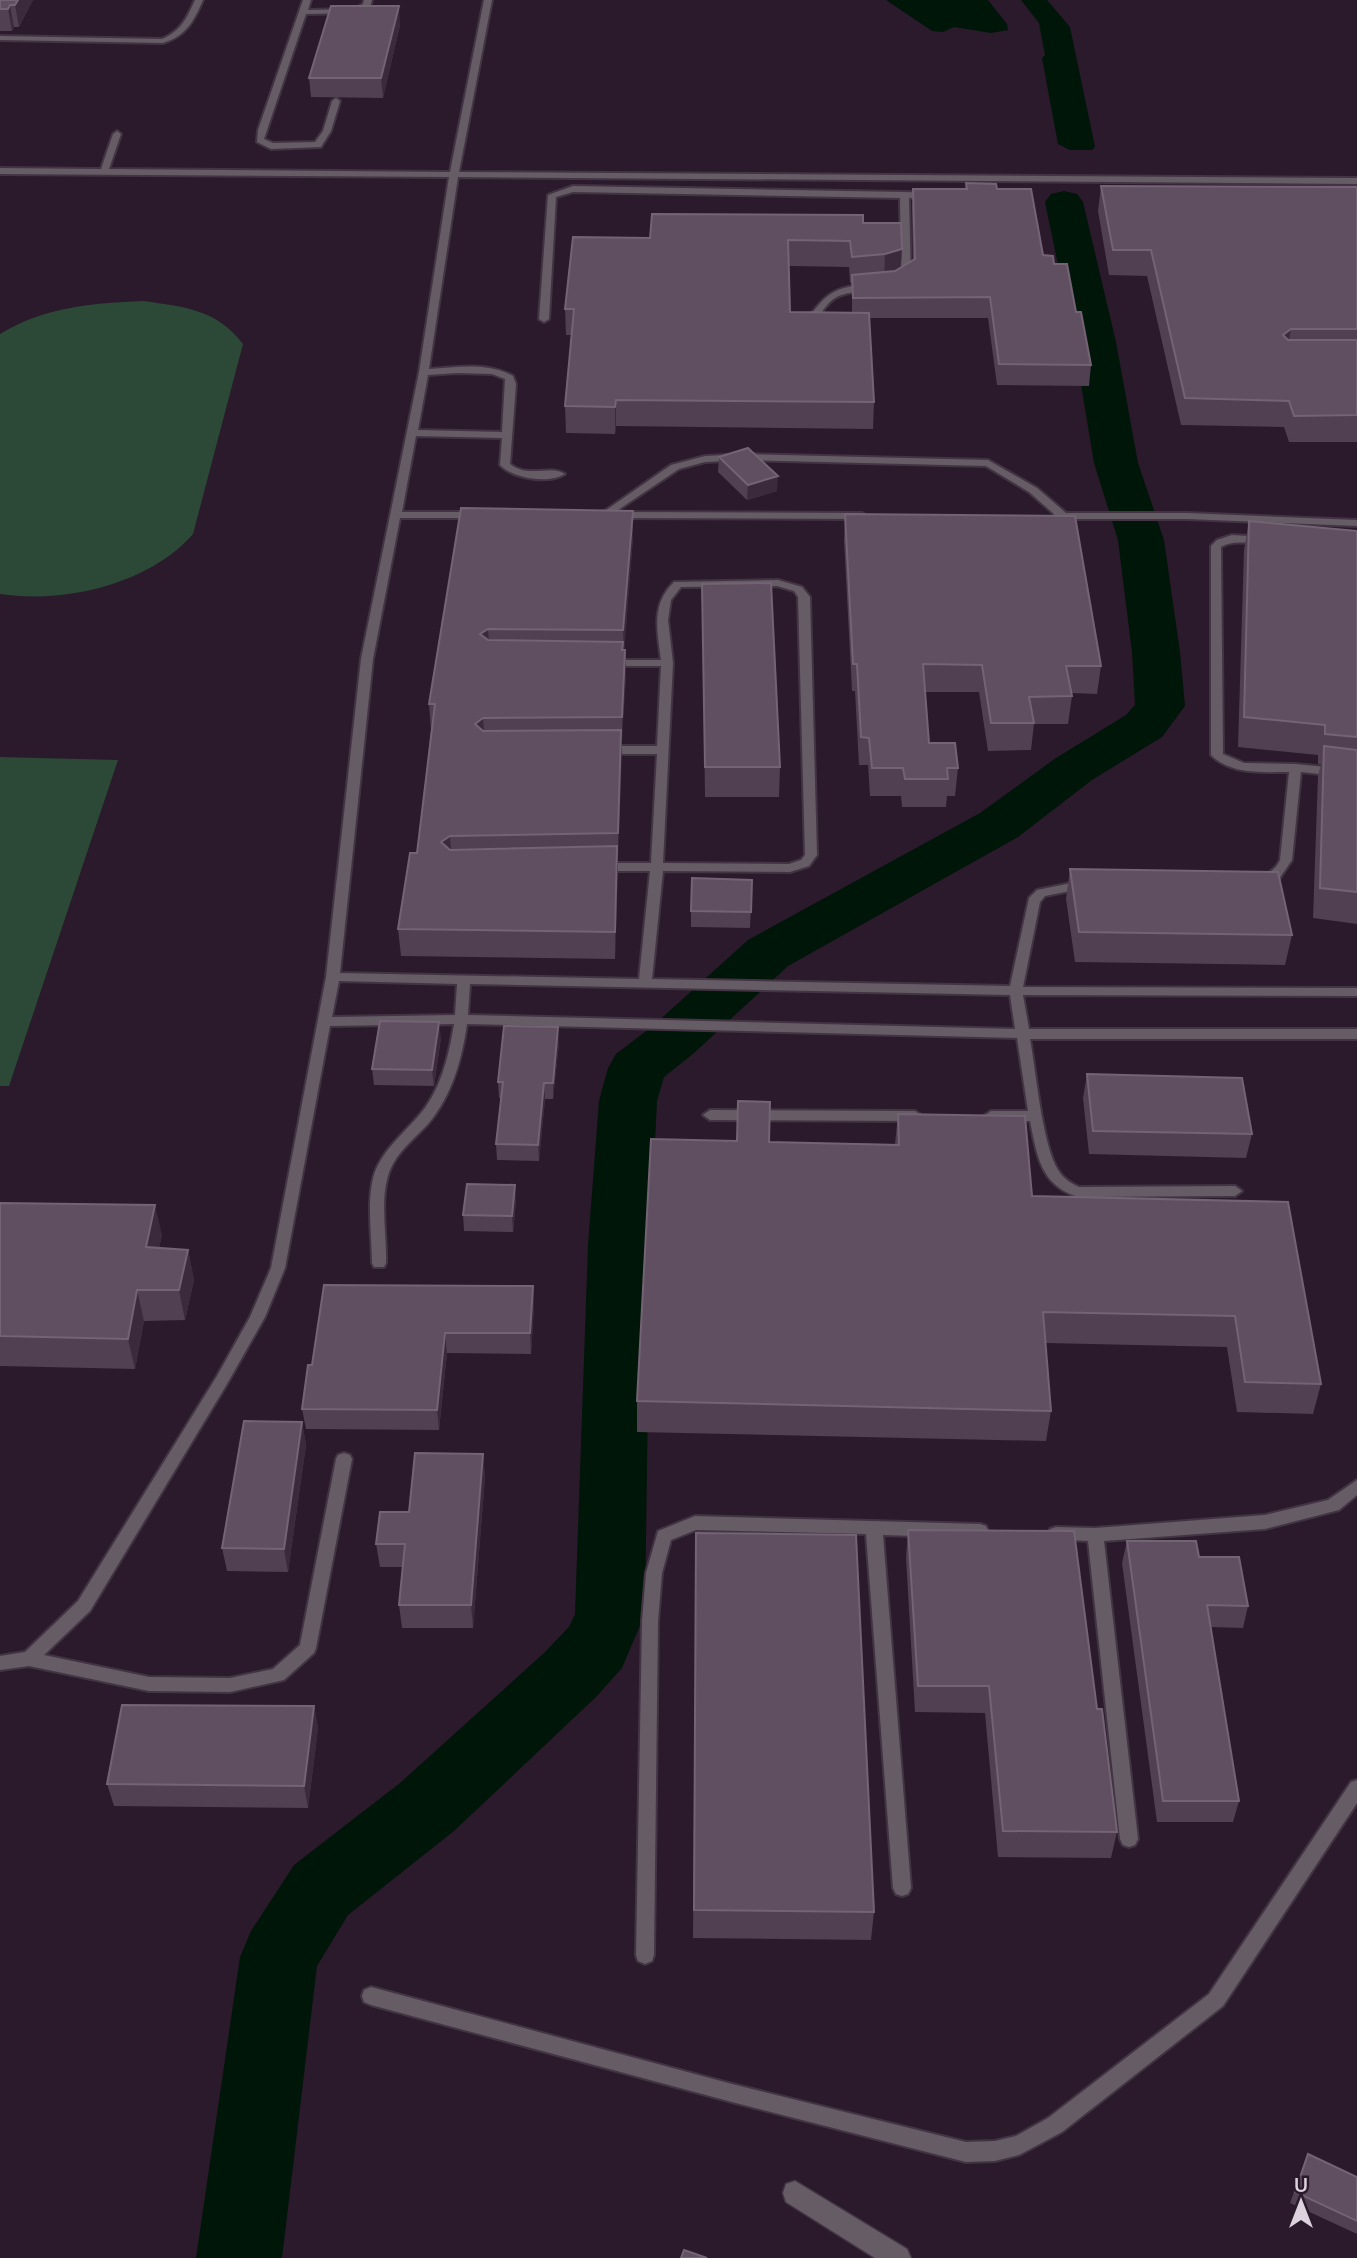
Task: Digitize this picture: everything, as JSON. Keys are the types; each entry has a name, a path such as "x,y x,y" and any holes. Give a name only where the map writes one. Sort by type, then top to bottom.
{"street":[{"path":"795,2193 898,2258"}],"lane":[{"path":"0,38 163,41 178,36 187,28 198,0"},
{"path":"307,0 305,12 261,130 260,140 271,146 318,145 327,131 336,101"},
{"path":"305,12 355,11 367,5 368,0"},
{"path":"29,1659 84,1606 222,1380 257,1317 278,1268 333,977 367,659 424,372 454,176 488,0"},
{"path":"145,52 150,41"},
{"path":"104,172 117,134"},
{"path":"0,171 1357,181"},
{"path":"1098,177 1111,191"},
{"path":"1002,189 1012,178"},
{"path":"544,319 552,195 557,192 573,189 940,196"},
{"path":"893,285 908,278 904,195"},
{"path":"807,327 830,294 882,286"},
{"path":"424,372 493,370 506,375 512,384 505,465 513,472 525,475 560,474"},
{"path":"412,433 508,435"},
{"path":"604,515 675,467 705,459 745,457 988,463 1033,490 1063,516"},
{"path":"396,515 493,515"},
{"path":"590,515 881,516"},
{"path":"1049,516 1187,516 1357,523"},
{"path":"1274,541 1233,538 1222,540 1216,545 1217,755 1225,762 1244,768 1295,768 1357,774"},
{"path":"589,867 657,866 790,868 805,863 811,855 804,597 798,589 778,583 678,584 670,590 662,606 667,663 657,866 645,984"},
{"path":"599,663 667,663"},
{"path":"594,750 663,750"},
{"path":"1245,883 1272,879 1281,871 1286,860 1295,768"},
{"path":"1094,884 1054,889 1041,893 1034,901 1016,991 1036,1116 1048,1168 1056,1182 1065,1189 1078,1192 1235,1191"},
{"path":"333,977 645,984 783,984 1016,991 1357,992"},
{"path":"379,1263 379,1185 383,1168 444,1089 462,1019 464,980"},
{"path":"325,1022 462,1019 1023,1034 1357,1034"},
{"path":"710,1115 927,1116"},
{"path":"981,1116 1036,1116"},
{"path":"0,1663 29,1659 149,1684 230,1685 278,1675 308,1648 344,1459"},
{"path":"1040,1534 1095,1535 1265,1522 1334,1505 1357,1486"},
{"path":"645,1955 650,1621 654,1573 664,1536 695,1523 998,1532"},
{"path":"874,1528 902,1888"},
{"path":"1095,1535 1129,1839"},
{"path":"371,1996 732,2093 966,2152 995,2151 1019,2145 1055,2125 1216,2000 1357,1788"}],"green space":[{"path":"143,301 186,308 211,317 233,332 243,344 193,534 154,566 130,578 78,593 51,596 0,594 0,334 51,312 87,305"},
{"path":"0,757 118,760 9,1086 0,1086"}],"shaded area":[{"path":"886,0 988,0 1007,24 1008,30 991,33 954,27 943,32 932,31"},
{"path":"1021,0 1047,0 1070,27 1095,147 1092,150 1070,150 1058,144 1042,58 1045,55 1039,23"}],"building":[{"path":"0,0 18,0 8,9 0,9"},
{"path":"331,6 399,6 381,78 309,78"},
{"path":"966,183 996,184 997,189 1031,189 1043,255 1053,256 1054,264 1067,264 1076,312 1081,312 1091,365 999,364 990,297 853,298 852,275 895,271 915,259 913,189 967,189"},
{"path":"1101,186 1357,187 1357,329 1291,329 1283,335 1288,340 1357,340 1357,415 1294,416 1289,401 1185,398 1151,250 1113,250"},
{"path":"652,214 863,215 863,223 901,223 902,249 885,254 852,257 850,241 788,240 790,312 869,313 874,402 616,400 615,407 565,406 574,309 565,309 573,237 650,238"},
{"path":"748,448 778,476 748,485 719,457"},
{"path":"461,508 633,511 623,630 488,629 480,634 488,640 623,642 622,650 625,650 622,717 483,718 475,724 483,731 621,730 618,833 450,836 441,842 450,850 617,846 615,932 398,929 410,853 417,853 435,704 429,704"},
{"path":"845,514 1075,516 1101,666 1066,666 1072,696 1029,697 1034,723 991,723 982,665 923,664 929,743 955,743 958,768 947,768 948,779 905,779 903,768 872,768 869,738 861,737 857,664 853,664"},
{"path":"1249,521 1357,531 1357,737 1325,734 1325,725 1244,717"},
{"path":"771,583 780,767 705,767 702,584"},
{"path":"1324,746 1357,750 1357,892 1320,888"},
{"path":"1070,869 1278,872 1292,935 1079,932"},
{"path":"692,878 752,880 751,912 691,911"},
{"path":"380,1021 439,1022 432,1070 372,1069"},
{"path":"504,1026 558,1027 553,1083 544,1083 538,1145 496,1144 503,1082 498,1082"},
{"path":"1087,1074 1242,1078 1252,1134 1093,1131"},
{"path":"738,1101 770,1102 769,1142 899,1145 898,1114 1025,1116 1032,1196 1288,1202 1321,1384 1245,1382 1235,1316 1043,1312 1051,1411 637,1401 651,1139 737,1141"},
{"path":"467,1184 515,1185 512,1216 463,1215"},
{"path":"0,1203 155,1205 146,1247 188,1250 179,1290 137,1290 128,1339 0,1336"},
{"path":"324,1285 533,1286 530,1333 445,1333 437,1410 302,1409 308,1365 312,1365"},
{"path":"244,1421 302,1422 284,1549 222,1548"},
{"path":"415,1453 483,1454 471,1605 399,1605 405,1544 376,1544 380,1512 409,1512"},
{"path":"908,1530 1074,1531 1097,1709 1102,1709 1117,1832 1003,1831 989,1686 918,1686"},
{"path":"696,1533 856,1535 874,1912 694,1910"},
{"path":"1127,1541 1196,1541 1199,1557 1239,1557 1248,1606 1207,1605 1239,1801 1163,1801"},
{"path":"122,1705 314,1706 304,1786 107,1784"},
{"path":"1308,2154 1357,2177 1357,2221 1295,2192"},
{"path":"684,2250 707,2258 681,2258"}],"waterway":[{"path":"239,2258 279,1957 321,1890 427,1807 570,1675 597,1646 610,1614 619,1245 628,1101 637,1068 674,1039 768,953 999,825 1074,769 1144,726 1160,706 1156,652 1141,540 1116,463 1095,342 1064,202"}]}
